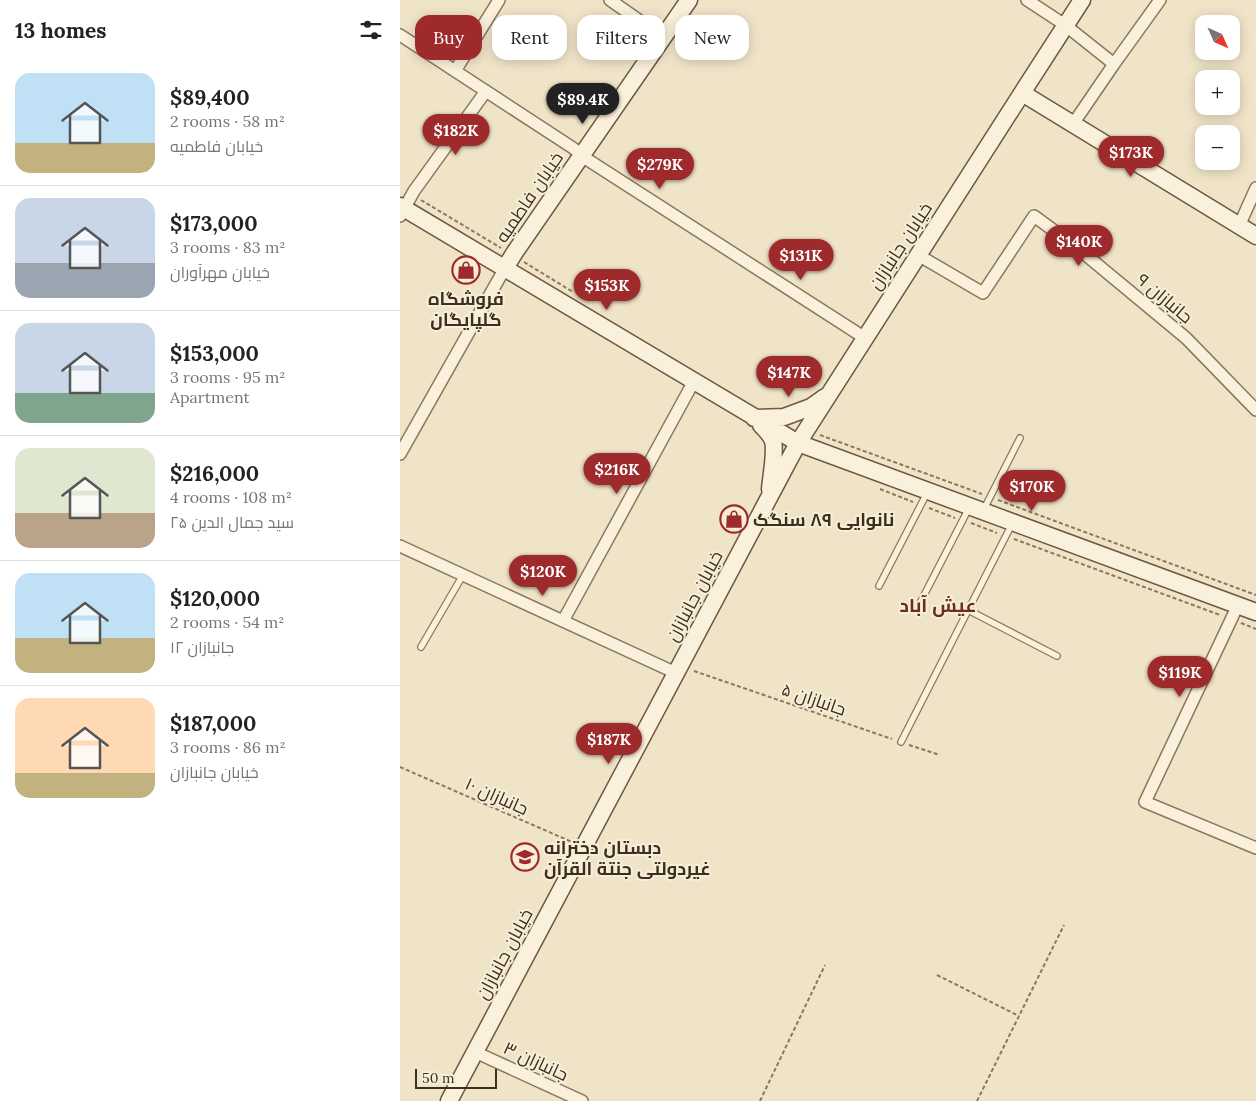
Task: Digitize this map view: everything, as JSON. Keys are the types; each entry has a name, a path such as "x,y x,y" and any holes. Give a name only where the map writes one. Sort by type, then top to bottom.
{"main road":[{"name":"خیابان فاطمیه","path":"665,35 689,0"},
{"name":"خیابان جانبازان","path":"449,1101 798,443 1082,0"},
{"name":"خیابان فاطمیه","path":"505,268 647,60"},
{"path":"1022,93 1256,236"},
{"path":"401,210 505,268 798,443 1256,612"},
{"path":"754,418 784,417 811,407 829,394"},
{"path":"754,418 766,430 774,448 769,498"}],"street":[{"path":"455,71 499,0"},
{"path":"1027,0 1065,25 1114,64"},
{"path":"1073,124 1160,0"},
{"path":"613,1 633,15"},
{"path":"400,35 865,338"},
{"path":"401,210 486,91"},
{"path":"1239,226 1256,188"},
{"name":"جانبازان ۹","path":"918,255 983,293 1034,216 1074,246 1186,338 1256,410"},
{"path":"400,454 505,268"},
{"path":"563,621 694,381"},
{"path":"400,546 563,621 678,669"},
{"path":"1238,605 1145,802 1256,848"},
{"name":"جانبازان ۳","path":"475,1052 578,1100"}],"lane":[{"path":"920,603 1020,438"},
{"path":"879,586 928,491"},
{"path":"901,742 1013,522"},
{"path":"421,648 463,575"},
{"path":"968,610 1058,656"}],"path":[{"name":"جانبازان ۵","path":"678,669 940,755"},
{"name":"جانبازان ۱۰","path":"400,767 584,847"},
{"path":"977,1101 1064,925"},
{"path":"760,1101 824,965"},
{"path":"937,975 1019,1016"}],"place":[{"name":"فروشگاه گلپایگان","path":"466,270"},
{"name":"نانوایی ۸۹ سنگک","path":"734,519"},
{"name":"دبستان دخترانه غیردولتی جنتة القرآن","path":"525,857"}],"district":[{"name":"عیش آباد","path":"938,605"}]}
